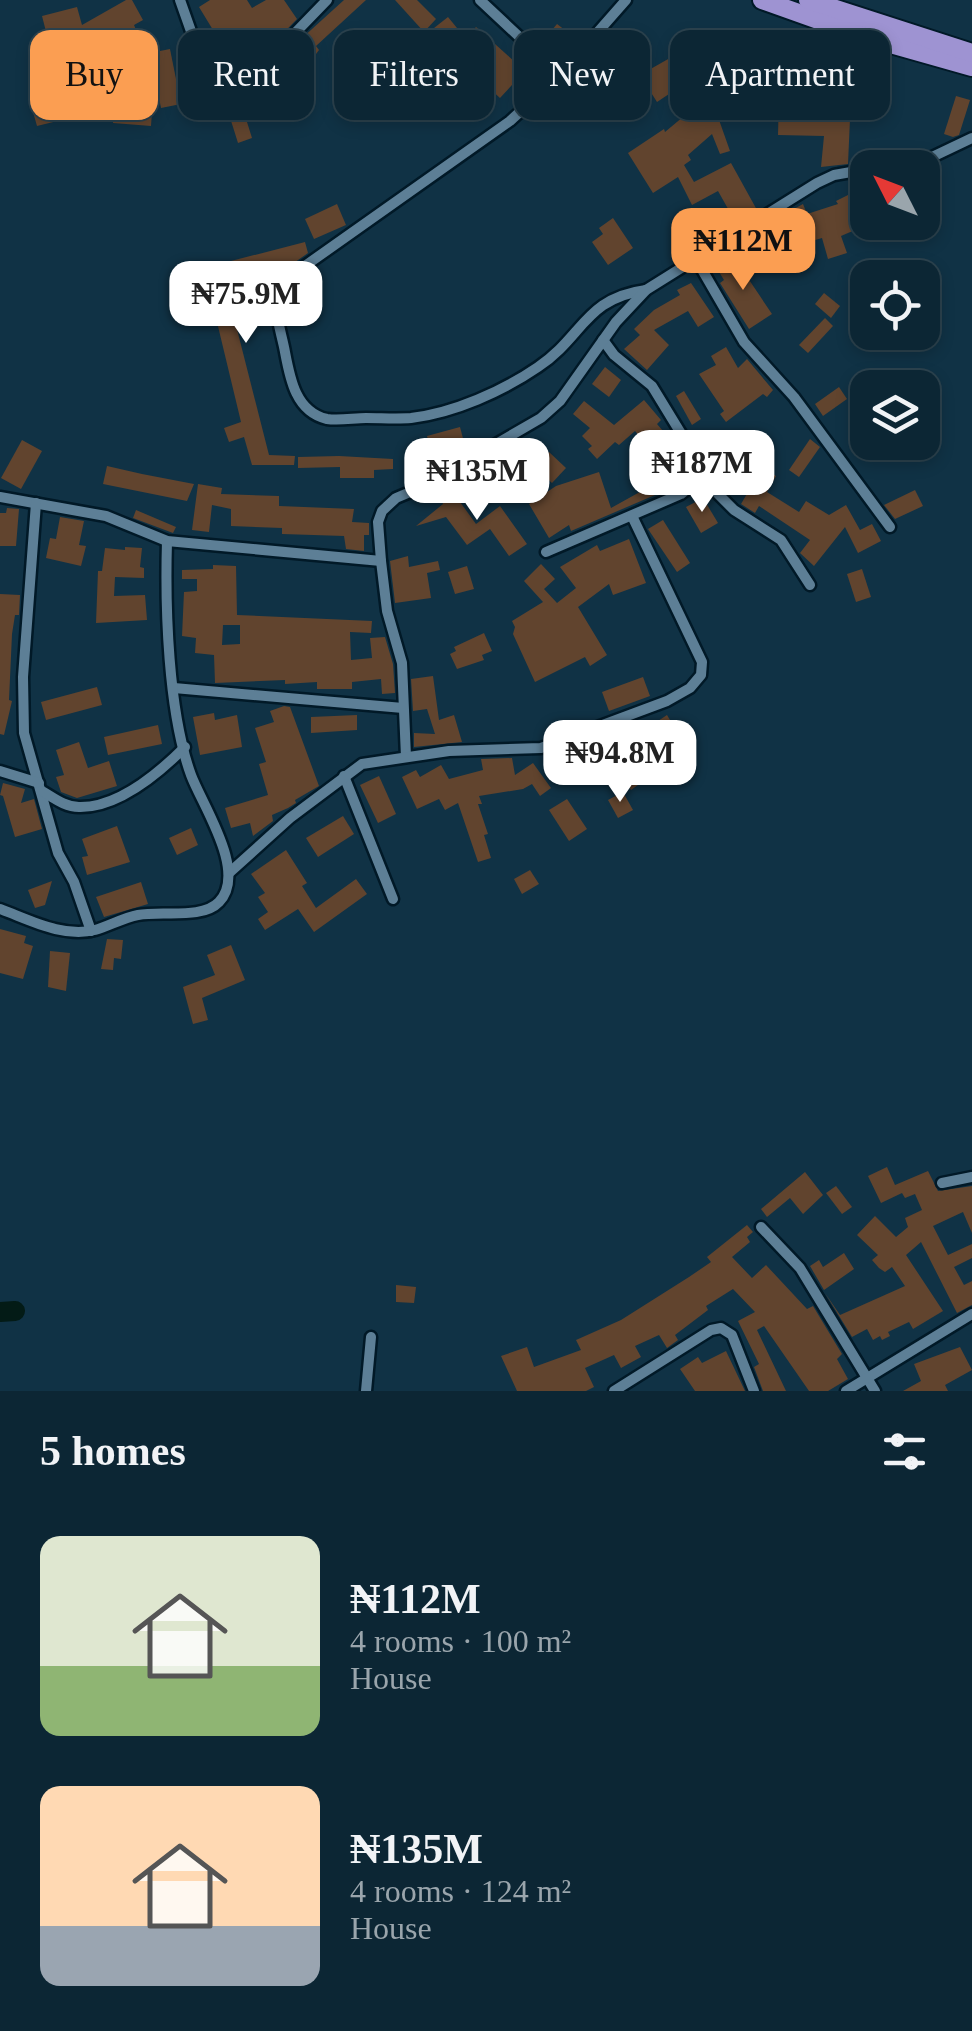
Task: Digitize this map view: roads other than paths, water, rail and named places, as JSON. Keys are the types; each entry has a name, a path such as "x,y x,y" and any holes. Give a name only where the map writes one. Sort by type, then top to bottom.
{"highway":[{"path":"762,0 866,37 972,67"},
{"path":"808,0 972,53"}],"street":[{"path":"180,0 217,106 266,63 327,0"},
{"path":"480,0 514,32"},
{"path":"600,30 626,0"},
{"path":"514,117 280,286 276,303 291,385 299,400 326,418 413,418 461,405 541,366 604,302 622,293 646,290"},
{"path":"940,153 972,138"},
{"path":"406,758 402,663 394,625 386,611 380,561 378,522 389,503 540,418 560,401 602,340 646,290 817,183 850,172"},
{"path":"697,260 744,342 794,397 890,527"},
{"path":"602,340 652,386 718,494 734,510 782,540 810,586"},
{"path":"546,552 680,494 706,474"},
{"path":"0,496 106,516 167,540 380,561"},
{"path":"36,503 22,720 58,853 74,882 92,931"},
{"path":"229,873 290,818 362,764 449,751 541,748 652,707 690,688 700,675 702,662 632,516"},
{"path":"0,909 60,931 92,931 140,914 216,906 227,887 229,873 213,816 192,775 184,748 174,688 166,589 167,540"},
{"path":"174,688 403,708"},
{"path":"0,771 40,787 64,804 80,807 101,804 146,780 184,748"},
{"path":"344,776 392,899"},
{"path":"942,1183 972,1176"},
{"path":"760,1226 800,1268 875,1391"},
{"path":"846,1391 972,1314"},
{"path":"614,1391 721,1328 732,1335 754,1391"},
{"path":"366,1391 370,1336"}],"waterway":[{"path":"0,1312 15,1311"}]}
